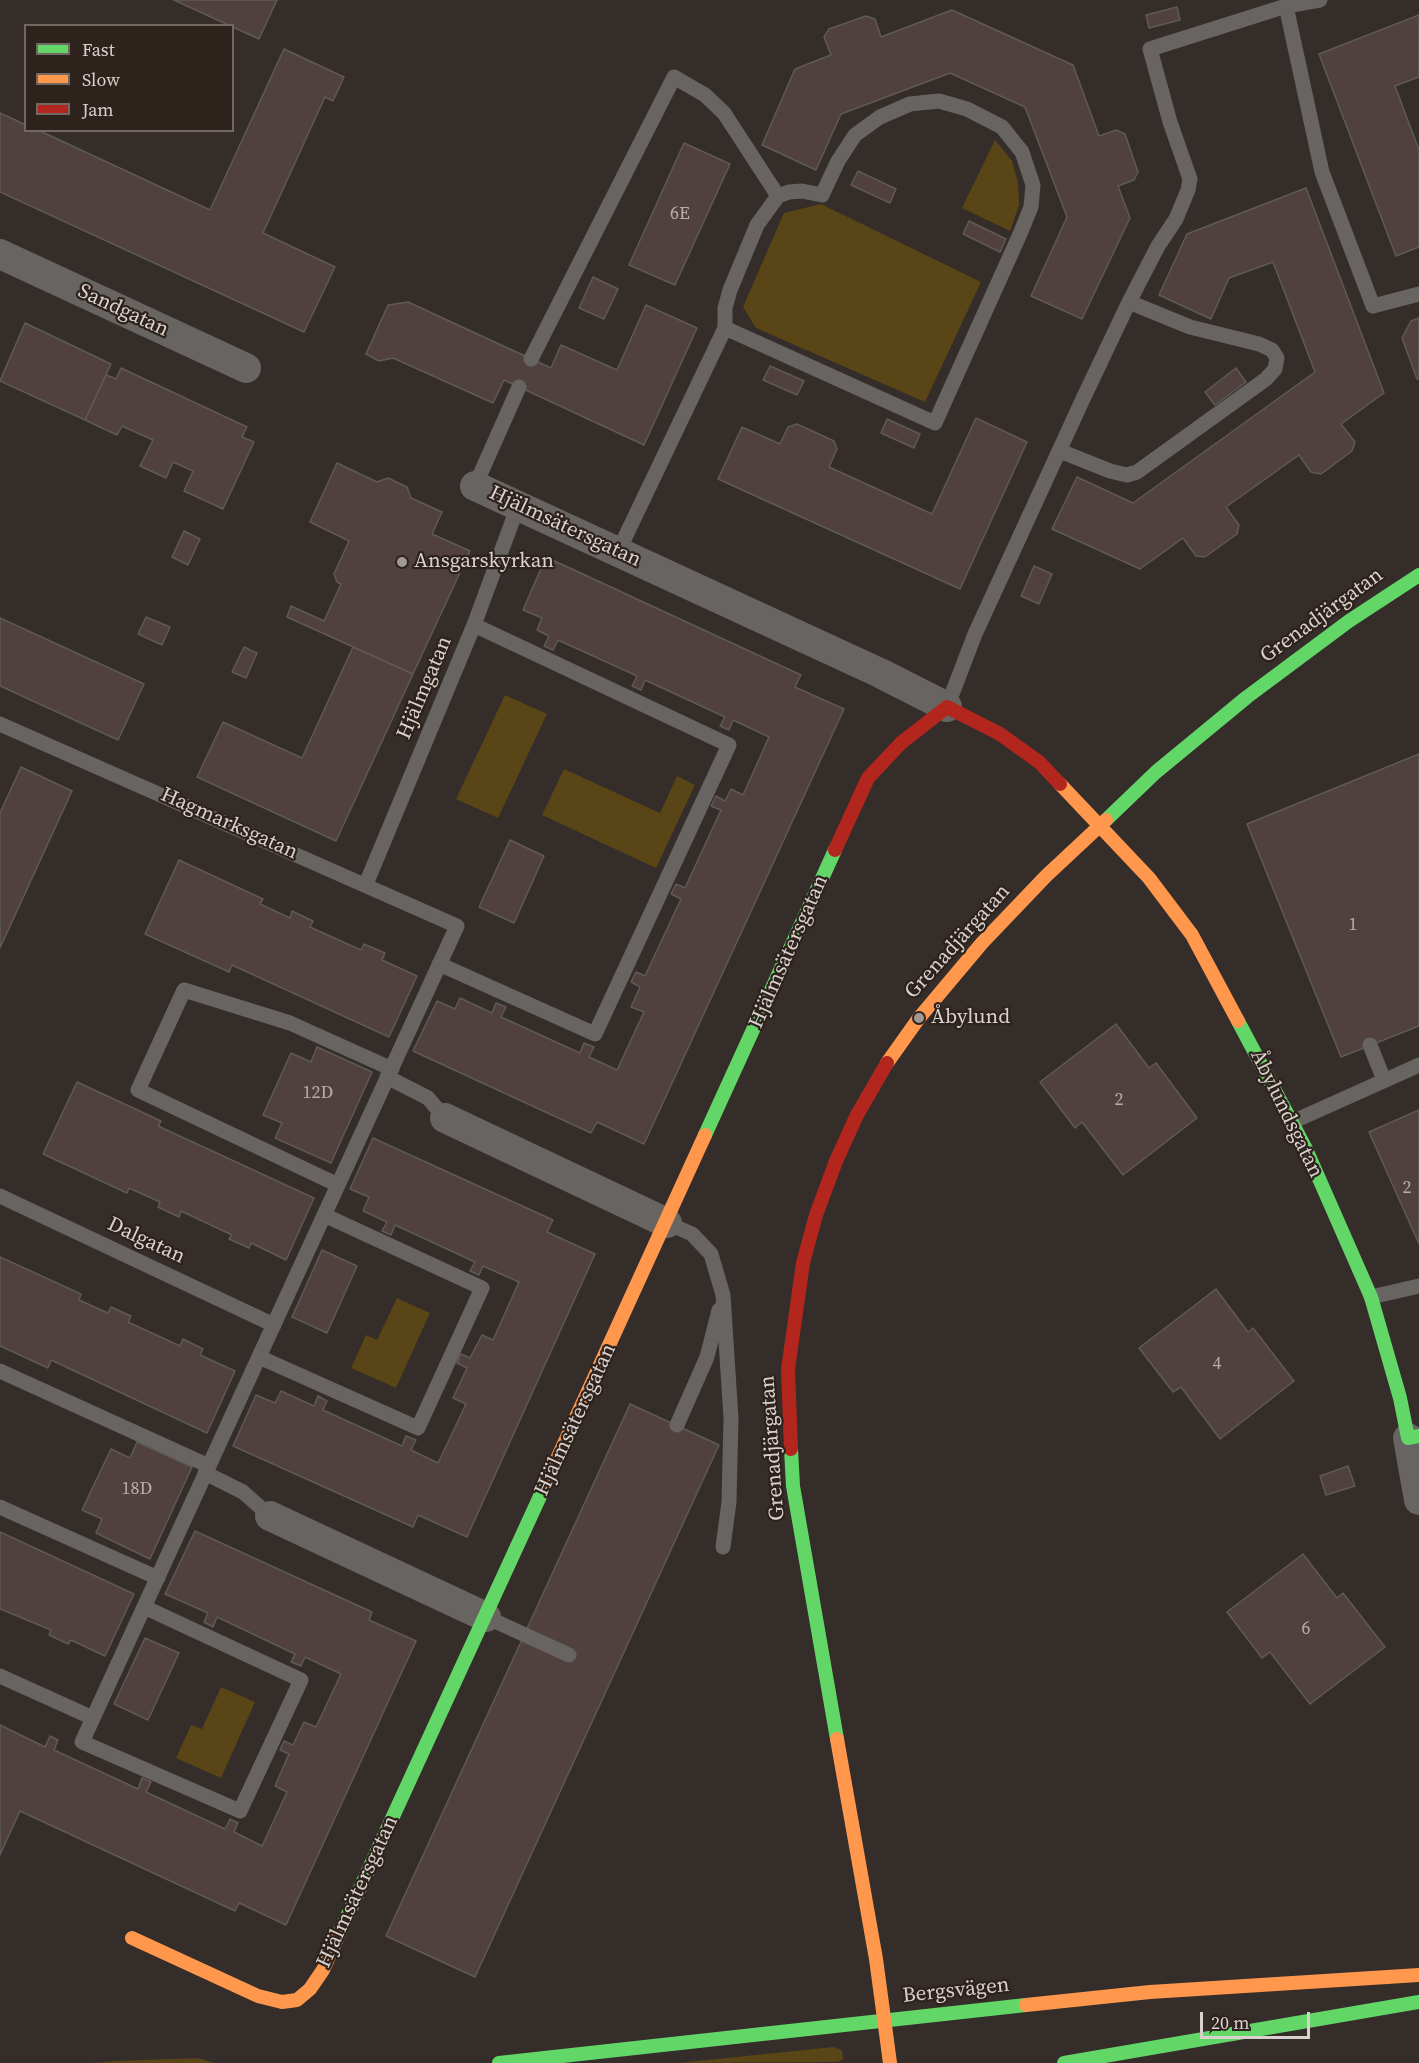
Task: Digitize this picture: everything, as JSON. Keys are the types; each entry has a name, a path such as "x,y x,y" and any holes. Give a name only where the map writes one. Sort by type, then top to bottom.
{"street":[{"name":"Sandgatan","path":"0,254 246,368"},
{"name":"Hjälmsätersgatan","path":"475,486 880,673 1000,734 1039,762 1099,825"},
{"name":"Grenadjärgatan","path":"890,2063 793,1486 788,1427 788,1369 801,1275 816,1215 836,1161 857,1115 883,1068 919,1018 982,943 1099,825 1156,772 1247,697 1367,608 1419,575"},
{"name":"Hjälmsätersgatan","path":"132,1938 258,1996 282,2002 297,2000 310,1989 323,1970 667,1223 868,778 902,743 947,707"},
{"name":"Åbylundsgatan","path":"1099,825 1149,878 1192,935 1292,1122 1371,1297 1413,1437 1419,1500"},
{"path":"445,1118 667,1223"},
{"path":"270,1516 486,1617"},
{"name":"Bergsvägen","path":"500,2063 884,2019 1150,1992 1419,1975"},
{"path":"1064,2063 1419,2002"}],"lane":[{"path":"947,707 975,634 1129,302 1158,246 1184,203 1190,179 1170,122 1150,49 1286,6 1320,0"},
{"path":"1286,6 1322,172 1373,306 1419,294"},
{"path":"531,359 674,77 705,95 724,113 777,196"},
{"path":"618,552 724,328 725,308 730,290 757,225 777,196 802,191 822,195 838,161 855,135 880,117 910,104 939,101 967,109 1002,127 1022,152 1033,185 1030,207 935,423 724,328"},
{"path":"1060,451 1110,471 1127,475 1137,472 1266,379 1275,369 1277,358 1272,350 1259,344 1190,327 1129,302"},
{"path":"475,486 519,387"},
{"name":"Hjälmgatan","path":"366,884 474,625 519,506"},
{"path":"144,1607 301,1680 240,1811 82,1742 439,964 595,1034 729,745 474,625"},
{"name":"Hagmarksgatan","path":"0,724 457,926 439,964"},
{"path":"338,1185 138,1090 184,990 290,1023 390,1073 428,1098 445,1118"},
{"path":"1370,1045 1384,1080"},
{"path":"1292,1122 1419,1065"},
{"name":"Dalgatan","path":"0,1196 274,1324"},
{"path":"259,1358 417,1428 482,1288 324,1215"},
{"path":"667,1223 692,1234 711,1254 723,1296 731,1418 729,1502 723,1547"},
{"path":"1371,1297 1419,1286"},
{"path":"677,1425 707,1357 723,1296"},
{"path":"0,1371 207,1470 243,1492 270,1516"},
{"path":"0,1507 158,1578"},
{"path":"486,1617 569,1655"},
{"path":"0,1676 93,1718"}],"shaded area":[{"path":"995,140 1012,161 1018,182 1019,205 1010,231 962,208"},
{"path":"821,204 981,282 925,402 756,328 743,307 784,213"},
{"path":"505,695 547,714 498,818 456,799"},
{"path":"564,769 660,813 677,776 695,785 656,868 542,815"},
{"path":"397,1298 430,1313 396,1388 351,1368 366,1335 377,1340"},
{"path":"221,1687 255,1702 221,1778 176,1758 191,1725 202,1729"},
{"path":"833,2047 842,2050 843,2059 838,2062 678,2063"},
{"path":"198,2058 214,2063 93,2063 117,2061"}],"building":[{"path":"174,0 277,0 259,39 234,28 234,24 226,24"},
{"path":"1177,7 1180,20 1149,28 1146,15"},
{"path":"952,10 1073,65 1099,136 1116,130 1125,134 1138,172 1134,180 1118,186 1130,218 1082,319 1031,296 1067,217 1025,107 950,73 841,114 816,170 762,145 795,69 831,55 824,37 829,29 866,16 875,19 881,37"},
{"path":"1419,15 1419,77 1395,86 1419,150 1419,247 1396,256 1319,54"},
{"path":"284,49 344,77 333,101 325,97 263,233 335,267 304,332 0,192 0,113 24,124 24,132 42,132 210,210"},
{"path":"684,143 730,164 675,285 629,265"},
{"path":"858,171 896,189 890,203 851,185"},
{"path":"1306,188 1384,393 1341,424 1355,442 1352,451 1321,474 1311,472 1299,455 1226,507 1239,525 1237,534 1205,557 1196,556 1183,538 1140,569 1052,529 1077,477 1133,503 1315,372 1273,262 1229,278 1211,319 1159,295 1187,234"},
{"path":"969,221 1006,239 1000,252 963,234"},
{"path":"593,277 618,289 604,319 579,308"},
{"path":"408,302 551,368 561,345 617,370 646,305 697,328 644,445 504,380 493,403 393,358 379,361 366,354 388,305"},
{"path":"1419,318 1419,379 1417,379 1402,338 1411,321"},
{"path":"25,323 111,364 85,420 0,381"},
{"path":"770,366 804,381 797,395 763,380"},
{"path":"121,368 247,427 242,437 254,442 223,509 184,491 193,471 173,462 166,478 140,466 153,440 122,426 117,435 85,420 106,375 116,379"},
{"path":"1236,368 1246,382 1215,405 1205,392"},
{"path":"976,418 1027,442 960,589 718,479 742,427 780,444 788,427 797,424 834,441 837,449 829,467 932,514"},
{"path":"887,419 920,434 914,448 881,433"},
{"name":"Ansgarskyrkan","path":"337,463 377,482 388,478 407,487 411,498 442,512 432,534 470,551 413,674 287,617 291,606 324,621 341,584 337,582 334,574 349,541 310,522"},
{"path":"184,531 200,539 188,565 172,557"},
{"path":"546,557 801,675 795,687 844,709 644,1144 597,1122 591,1133 413,1051 437,1001 455,1009 460,998 492,1013 496,1003 506,1007 501,1017 580,1053 584,1043 594,1047 589,1057 617,1070 644,1012 631,1007 640,987 631,982 636,972 645,976 681,899 671,894 676,884 685,888 721,810 711,806 716,796 725,801 731,789 743,795 769,737 733,720 729,730 720,726 725,717 645,680 641,690 632,686 637,676 558,640 553,650 544,646 549,636 537,630 542,618 523,610"},
{"path":"1034,566 1052,574 1039,604 1021,596"},
{"path":"146,617 170,627 162,645 138,634"},
{"path":"0,618 144,684 118,740 0,686"},
{"path":"244,647 257,653 246,678 232,672"},
{"path":"353,647 413,674 336,841 197,777 223,722 302,758"},
{"path":"1419,754 1419,1026 1341,1057 1247,824"},
{"path":"21,767 72,791 0,948 0,813"},
{"path":"510,840 544,856 514,923 479,907"},
{"path":"179,860 263,899 260,904 290,918 292,911 313,921 310,927 361,950 364,944 385,953 382,960 417,976 389,1037 232,965 229,972 145,934"},
{"path":"1116,1024 1149,1068 1156,1063 1197,1118 1123,1175 1082,1122 1075,1128 1040,1082"},
{"path":"317,1047 372,1072 331,1163 275,1138 282,1123 263,1115 291,1053 311,1062"},
{"path":"77,1082 161,1121 158,1126 314,1198 286,1260 251,1243 249,1248 229,1239 232,1235 181,1211 179,1217 158,1207 160,1202 129,1188 127,1193 43,1154"},
{"path":"1419,1110 1419,1244 1369,1132"},
{"path":"373,1138 553,1220 547,1232 595,1254 467,1537 418,1515 413,1527 233,1446 256,1395 275,1403 281,1391 314,1406 318,1396 327,1401 323,1410 402,1446 406,1436 416,1440 411,1450 438,1463 466,1404 453,1398 467,1368 457,1363 461,1354 470,1358 482,1335 493,1340 519,1282 483,1266 479,1275 470,1271 475,1262 395,1225 391,1235 382,1231 387,1222 363,1211 369,1197 350,1189"},
{"path":"322,1250 357,1266 327,1333 292,1317"},
{"path":"0,1257 81,1294 79,1300 108,1313 111,1307 131,1316 128,1322 180,1346 183,1339 203,1349 200,1355 235,1371 207,1433 51,1360 48,1368 0,1346"},
{"path":"1216,1289 1248,1332 1253,1328 1294,1381 1220,1439 1181,1387 1173,1392 1139,1348"},
{"path":"630,1404 719,1445 475,1977 386,1936"},
{"path":"137,1442 192,1467 150,1559 96,1533 102,1519 82,1510 111,1449 130,1458"},
{"path":"1348,1466 1355,1486 1326,1495 1320,1476"},
{"path":"195,1531 372,1612 369,1620 416,1641 286,1925 239,1903 235,1911 20,1811 0,1855 0,1725 45,1747 50,1736 58,1740 54,1750 138,1789 142,1778 151,1782 146,1792 225,1829 230,1819 238,1823 234,1832 262,1846 287,1792 275,1786 289,1754 280,1750 284,1741 293,1745 304,1722 316,1727 341,1674 305,1657 301,1666 291,1662 295,1654 217,1617 213,1627 204,1622 208,1613 165,1594"},
{"path":"0,1532 134,1594 105,1656 71,1640 68,1644 49,1635 51,1630 0,1609"},
{"path":"1303,1554 1337,1598 1343,1593 1385,1647 1310,1704 1270,1652 1262,1658 1227,1612"},
{"path":"145,1638 179,1653 148,1720 114,1704"}],"traffic: fast":[{"path":"1106,820 1156,772 1247,697 1349,621 1419,575"},
{"path":"705,1135 835,850"},
{"path":"1238,1021 1306,1149 1371,1297 1400,1398 1408,1438 1419,1436"},
{"path":"791,1449 793,1486 837,1739"},
{"path":"339,1934 547,1481"},
{"path":"1064,2063 1419,2002"},
{"path":"499,2063 1026,2005"}],"traffic: slow":[{"path":"1060,784 1149,878 1192,935 1238,1021"},
{"path":"887,1063 919,1018 982,943 1046,876 1106,820"},
{"path":"547,1481 705,1135"},
{"path":"837,1739 876,1959 890,2063"},
{"path":"132,1938 258,1996 282,2002 297,2000 310,1989 323,1970 339,1934"},
{"path":"1026,2005 1150,1992 1419,1975"}],"traffic: jam":[{"path":"835,850 868,778 901,743 947,707 1000,734 1039,762 1060,784"},
{"path":"791,1449 788,1369 803,1263 816,1215 836,1161 857,1115 887,1063"}],"place":[{"name":"Ansgarskyrkan","path":"402,562"},
{"name":"Åbylund","path":"919,1018"}]}
